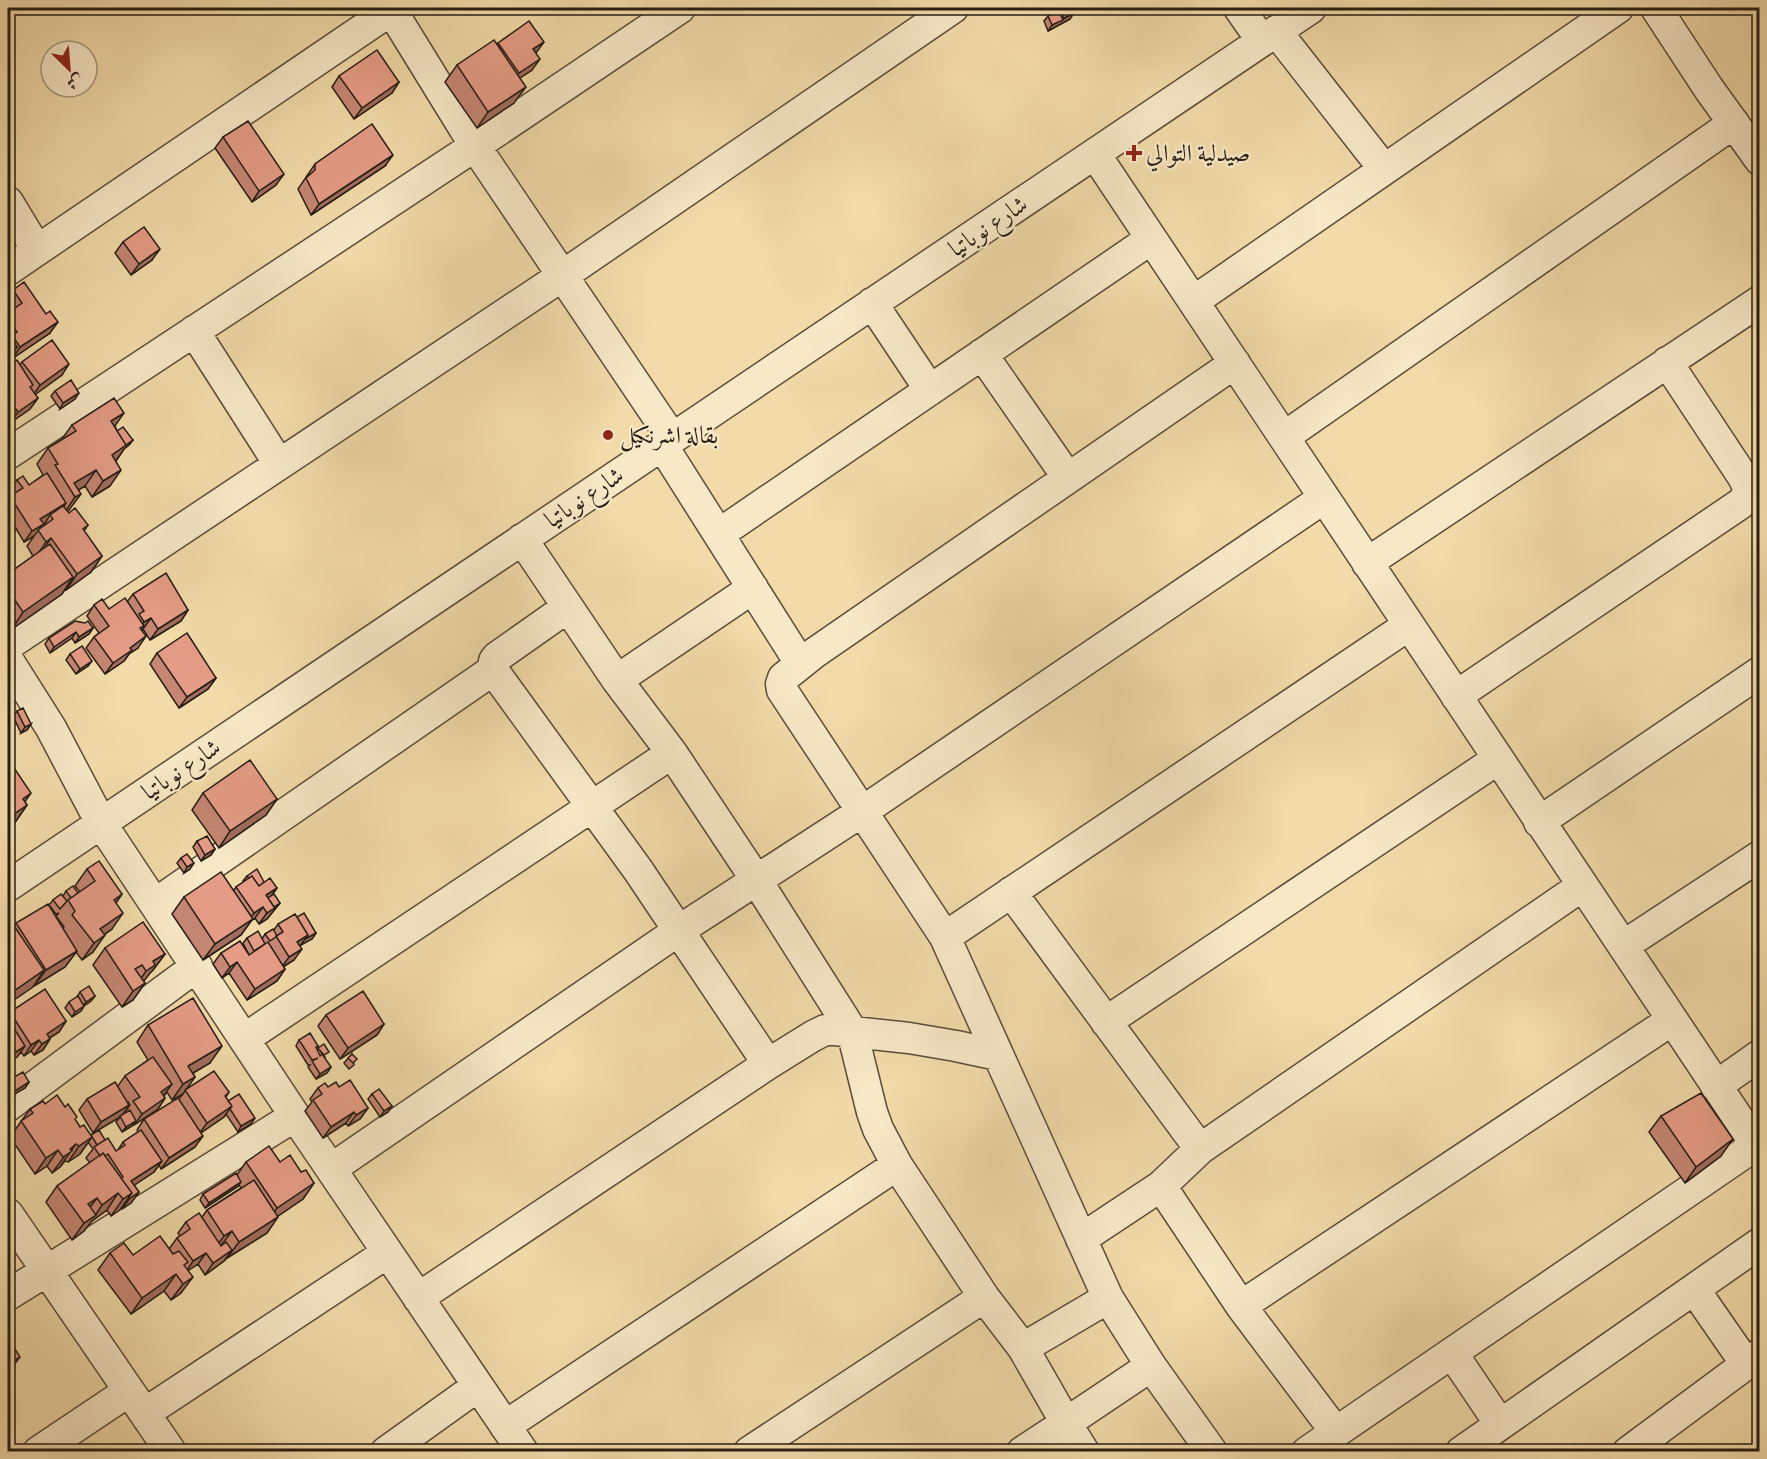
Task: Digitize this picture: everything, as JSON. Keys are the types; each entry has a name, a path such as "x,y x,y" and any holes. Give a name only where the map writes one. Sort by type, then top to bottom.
{"street":[{"path":"8,270 392,8 475,146 562,276 667,442 719,534 800,663"},
{"path":"8,454 680,8"},
{"path":"8,645 562,276 953,8"},
{"path":"1239,8 1269,36 1384,170"},
{"name":"شارع نوباتيا","path":"8,886 1311,8"},
{"path":"1194,301 1618,8"},
{"path":"1656,8 1696,70 1760,160"},
{"path":"1284,437 1734,123"},
{"path":"1095,153 1758,1148 1307,1452"},
{"path":"8,202 37,250"},
{"path":"719,534 1151,239"},
{"path":"1367,563 1760,301"},
{"path":"872,303 930,390"},
{"path":"194,331 279,464"},
{"path":"982,354 1068,478"},
{"path":"1456,696 1747,498 1749,491 1743,477 1667,362"},
{"path":"1212,1452 1151,1366 1107,1298 945,937 782,690 781,684 783,678 800,663 1235,363"},
{"path":"331,1169 678,931 863,811 1324,498"},
{"path":"522,539 617,680 672,753 852,1030 872,1112 878,1130 897,1165 984,1297 1023,1348 1084,1452"},
{"path":"617,680 753,588"},
{"path":"567,607 502,653 494,661 493,670 593,808 768,1064"},
{"path":"945,937 1409,626"},
{"path":"8,660 51,728 101,823 522,1452"},
{"path":"156,903 493,670"},
{"path":"1539,822 1760,672"},
{"path":"244,1039 593,808 672,753"},
{"path":"1106,1023 1498,759"},
{"path":"1623,946 1760,856"},
{"path":"1081,1239 1161,1186 1200,1149 1582,886"},
{"path":"1011,892 1200,1149"},
{"path":"8,1106 197,966"},
{"path":"1241,1306 1672,1020"},
{"path":"418,1298 768,1064 825,1030 852,1030 998,1055"},
{"path":"1716,1086 1760,1055"},
{"path":"8,1295 295,1116"},
{"path":"505,1426 897,1165"},
{"path":"1161,1186 1241,1306 1335,1431"},
{"path":"8,1215 171,1452"},
{"path":"1461,1452 1760,1243"},
{"path":"38,1452 137,1402 387,1253"},
{"path":"1628,1452 1753,1359 1694,1289"},
{"path":"750,1452 984,1297"},
{"path":"1023,1348 1107,1298"},
{"path":"1452,1353 1500,1424"},
{"path":"1022,1452 1151,1366"},
{"path":"386,1452 478,1386"}],"building":[{"path":"1071,8 1074,13 1064,18 1059,9"},
{"path":"1058,10 1063,20 1052,25 1048,16"},
{"path":"529,21 544,42 533,49 540,59 519,73 498,43"},
{"path":"494,40 526,87 488,112 457,65"},
{"path":"377,50 399,82 362,108 339,76"},
{"path":"248,121 284,174 259,191 223,137"},
{"path":"372,124 393,155 319,204 306,178 315,170 315,164"},
{"path":"144,227 160,249 139,264 123,242"},
{"path":"24,282 46,314 50,311 58,322 20,347 12,335 17,332 8,319 8,313 22,303 13,290"},
{"path":"8,331 17,347 8,353"},
{"path":"52,340 69,364 40,385 22,362"},
{"path":"17,360 33,385 30,387 38,398 18,412 8,398 8,367"},
{"path":"71,380 79,393 63,403 55,391"},
{"path":"114,398 124,413 111,421 126,445 112,455 121,470 103,481 96,470 74,483 81,494 75,497 55,465 58,464 48,448 76,431 72,425"},
{"path":"123,427 133,440 126,445 117,431"},
{"path":"47,473 66,503 40,519 44,524 32,531 10,496 23,488 17,480 23,476 29,485"},
{"path":"63,506 69,513 75,508 88,525 83,529 102,556 77,574 51,538 46,542 38,530 53,519 50,515"},
{"path":"8,515 16,529 8,534"},
{"path":"50,544 73,577 23,612 8,590 8,574"},
{"path":"166,573 188,610 158,629 151,618 144,622 139,614 144,611 133,594"},
{"path":"125,598 144,626 140,628 146,636 130,648 132,650 113,663 94,637 109,626 94,605 102,599 109,609"},
{"path":"75,621 85,623 88,621 93,628 79,637 76,632 54,647 49,638"},
{"path":"187,633 216,678 187,697 157,653"},
{"path":"82,646 92,661 80,669 70,654"},
{"path":"23,708 31,724 25,727 17,711"},
{"path":"8,759 31,793 23,799 27,805 14,814 11,810 8,812"},
{"path":"250,760 277,799 230,831 203,793"},
{"path":"207,836 215,849 205,855 197,841"},
{"path":"187,854 194,863 187,867 181,858"},
{"path":"99,861 122,894 114,900 123,913 100,929 105,935 94,943 72,915 75,911 68,900 95,881 87,869"},
{"path":"257,869 264,882 259,886 252,876 249,878 247,876"},
{"path":"221,872 253,919 215,944 184,897"},
{"path":"252,876 259,886 270,878 277,888 266,895 275,908 267,913 263,907 254,913 236,887"},
{"path":"73,886 78,893 71,898 66,891"},
{"path":"61,894 67,901 60,909 53,900"},
{"path":"274,894 280,903 274,907 268,898"},
{"path":"48,904 77,951 46,970 16,923"},
{"path":"304,913 316,933 305,939 308,935 297,917"},
{"path":"295,914 308,935 297,942 302,949 289,957 276,936 283,932 278,924"},
{"path":"10,920 44,970 8,995 8,943 14,939 8,929"},
{"path":"143,922 165,954 153,961 155,965 146,971 142,965 135,969 145,983 133,991 105,948"},
{"path":"273,929 277,936 270,941 265,934"},
{"path":"258,931 265,944 254,951 247,938"},
{"path":"240,941 249,955 268,942 285,969 255,989 237,962 230,967 221,953"},
{"path":"89,986 95,996 86,1002 80,992"},
{"path":"45,989 66,1021 47,1034 50,1039 42,1044 39,1040 31,1045 10,1012"},
{"path":"363,991 384,1024 348,1048 326,1015"},
{"path":"78,996 84,1006 75,1012 69,1002"},
{"path":"193,998 222,1046 188,1066 195,1077 183,1084 148,1025"},
{"path":"15,1030 25,1046 8,1057 8,1031 9,1034"},
{"path":"310,1033 318,1046 316,1047 320,1056 322,1054 331,1067 320,1074 312,1061 318,1058 312,1060 299,1040"},
{"path":"324,1044 329,1052 324,1055 318,1048"},
{"path":"352,1054 357,1059 353,1063 348,1058"},
{"path":"153,1057 172,1084 161,1092 165,1098 142,1114 133,1101 140,1097 125,1076"},
{"path":"214,1071 229,1092 225,1096 232,1106 207,1123 185,1090"},
{"path":"23,1072 29,1082 15,1091 9,1080"},
{"path":"350,1080 368,1108 356,1115 354,1112 331,1127 313,1100 322,1094 318,1088 325,1083 328,1087 336,1082 339,1087"},
{"path":"115,1082 129,1105 101,1122 87,1099"},
{"path":"379,1089 392,1106 384,1111 372,1094"},
{"path":"1701,1093 1733,1139 1696,1167 1661,1116"},
{"path":"239,1094 255,1118 241,1126 230,1109 232,1106 228,1101"},
{"path":"57,1095 65,1107 68,1104 77,1117 75,1119 80,1127 84,1125 92,1137 79,1146 76,1144 70,1149 72,1151 63,1157 58,1150 46,1158 21,1121 33,1113 30,1109 43,1101 45,1104"},
{"path":"178,1098 203,1136 169,1158 144,1119"},
{"path":"130,1110 136,1121 126,1127 120,1116"},
{"path":"99,1130 105,1140 97,1145 91,1135"},
{"path":"141,1130 162,1161 131,1181 139,1192 130,1198 132,1193 108,1154 105,1156 103,1153 100,1156 94,1147 108,1138 116,1151 125,1145 123,1142"},
{"path":"269,1146 280,1162 290,1155 301,1172 306,1170 314,1183 277,1208 246,1162"},
{"path":"103,1153 132,1193 123,1199 118,1193 102,1205 97,1198 88,1204 96,1215 84,1223 57,1186"},
{"path":"236,1173 241,1182 209,1203 203,1194"},
{"path":"254,1180 278,1217 239,1242 232,1231 224,1236 207,1210"},
{"path":"199,1213 221,1246 226,1242 232,1250 213,1263 206,1253 193,1261 177,1238 190,1229 186,1222"},
{"path":"160,1236 173,1254 179,1251 188,1262 184,1265 193,1277 183,1284 176,1274 142,1298 110,1253 124,1243 133,1255"},
{"path":"8,1338 20,1357 8,1364"}],"place":[{"name":"صيدلية التوالي","path":"1134,153"},
{"name":"بقالة اشرنكيل","path":"608,435"}]}
